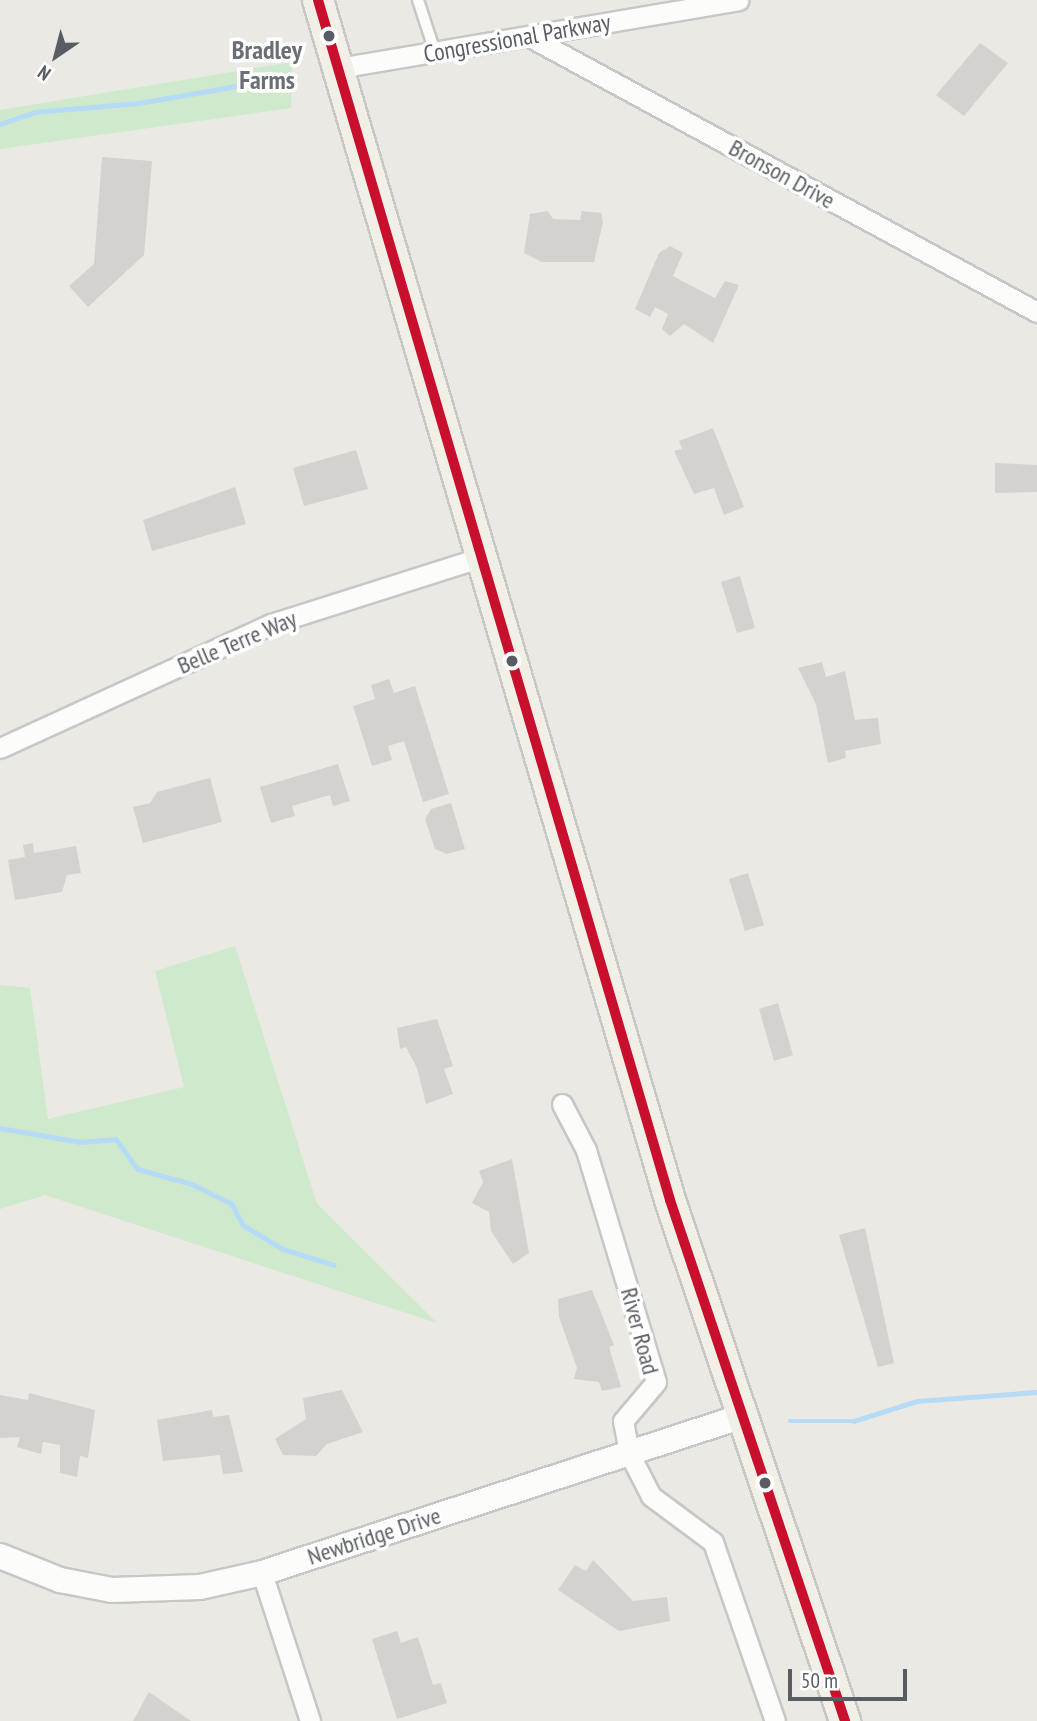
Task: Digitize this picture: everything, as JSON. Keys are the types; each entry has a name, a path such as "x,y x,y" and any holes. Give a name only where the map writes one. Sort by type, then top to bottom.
{"main road":[{"path":"318,0 670,1200 845,1721"}],"street":[{"name":"Congressional Parkway","path":"338,68 738,0"},
{"name":"Bronson Drive","path":"528,36 1037,312"},
{"name":"Belle Terre Way","path":"0,748 271,624 482,557"},
{"name":"River Road","path":"562,1104 586,1150 656,1382 623,1421 629,1453 651,1496 713,1542 775,1721"},
{"name":"Newbridge Drive","path":"0,1556 60,1580 112,1590 200,1587 262,1573 743,1416"},
{"path":"262,1573 310,1721"}],"lane":[{"path":"418,0 435,52"}],"green space":[{"path":"292,62 291,108 0,149 0,110"},
{"path":"235,946 317,1204 437,1323 45,1195 0,1209 0,985 30,988 48,1119 184,1087 155,971"}],"building":[{"path":"980,43 1008,63 964,116 936,95"},
{"path":"102,157 152,161 144,255 88,307 69,286 94,264"},
{"path":"548,211 553,219 580,220 582,211 601,213 603,222 594,262 542,262 524,253 530,214"},
{"path":"670,246 683,253 673,276 715,298 725,281 739,285 713,343 684,324 670,336 662,329 668,314 655,307 650,317 635,309 659,253"},
{"path":"713,428 744,507 724,515 714,488 694,494 674,451 682,449 679,441"},
{"path":"356,450 368,489 304,506 293,468"},
{"path":"995,463 1037,465 1037,492 995,493"},
{"path":"235,487 246,524 152,551 143,520"},
{"path":"740,576 755,628 737,633 721,582"},
{"path":"822,662 826,677 845,671 855,720 878,718 881,744 845,751 846,758 828,763 816,704 798,668"},
{"path":"389,679 394,693 415,686 449,794 423,802 404,741 388,746 392,760 372,766 353,706 375,699 371,685"},
{"path":"338,764 350,801 333,806 330,795 292,806 295,816 271,823 260,787"},
{"path":"210,778 222,822 143,843 133,807 150,803 157,792"},
{"path":"451,803 465,849 447,854 435,849 425,819 431,809"},
{"path":"33,843 34,853 76,846 81,873 67,875 62,892 15,900 8,860 25,857 23,845"},
{"path":"748,873 764,925 745,931 729,879"},
{"path":"778,1003 793,1055 774,1061 759,1009"},
{"path":"437,1019 453,1066 444,1069 453,1094 426,1104 417,1068 406,1047 400,1049 397,1028"},
{"path":"512,1159 529,1253 513,1264 491,1231 489,1212 472,1203 483,1182 479,1171"},
{"path":"865,1228 894,1363 878,1367 839,1235"},
{"path":"592,1290 614,1345 609,1347 621,1387 602,1391 599,1382 574,1379 577,1368 559,1317 558,1299"},
{"path":"342,1390 363,1432 327,1444 316,1456 283,1455 275,1439 306,1419 303,1398"},
{"path":"29,1393 95,1410 88,1458 80,1456 77,1477 60,1473 60,1445 43,1442 41,1454 17,1447 20,1437 0,1438 0,1395 28,1400"},
{"path":"212,1410 213,1417 229,1415 243,1472 223,1474 220,1455 163,1461 157,1420"},
{"path":"593,1560 633,1601 667,1597 670,1621 619,1631 558,1590 575,1565 586,1571"},
{"path":"397,1631 401,1643 418,1637 433,1685 441,1683 447,1703 397,1719 372,1639"},
{"path":"149,1692 191,1721 133,1721"}],"waterway":[{"path":"0,124 34,112 139,103 276,79"},
{"path":"0,1128 81,1142 116,1139 138,1169 192,1184 232,1204 243,1225 283,1249 334,1265"},
{"path":"790,1421 854,1421 917,1401 1037,1392"}],"transit line":[{"path":"318,0 670,1200 845,1721"}],"district":[{"name":"Bradley Farms","path":"267,65"}]}
